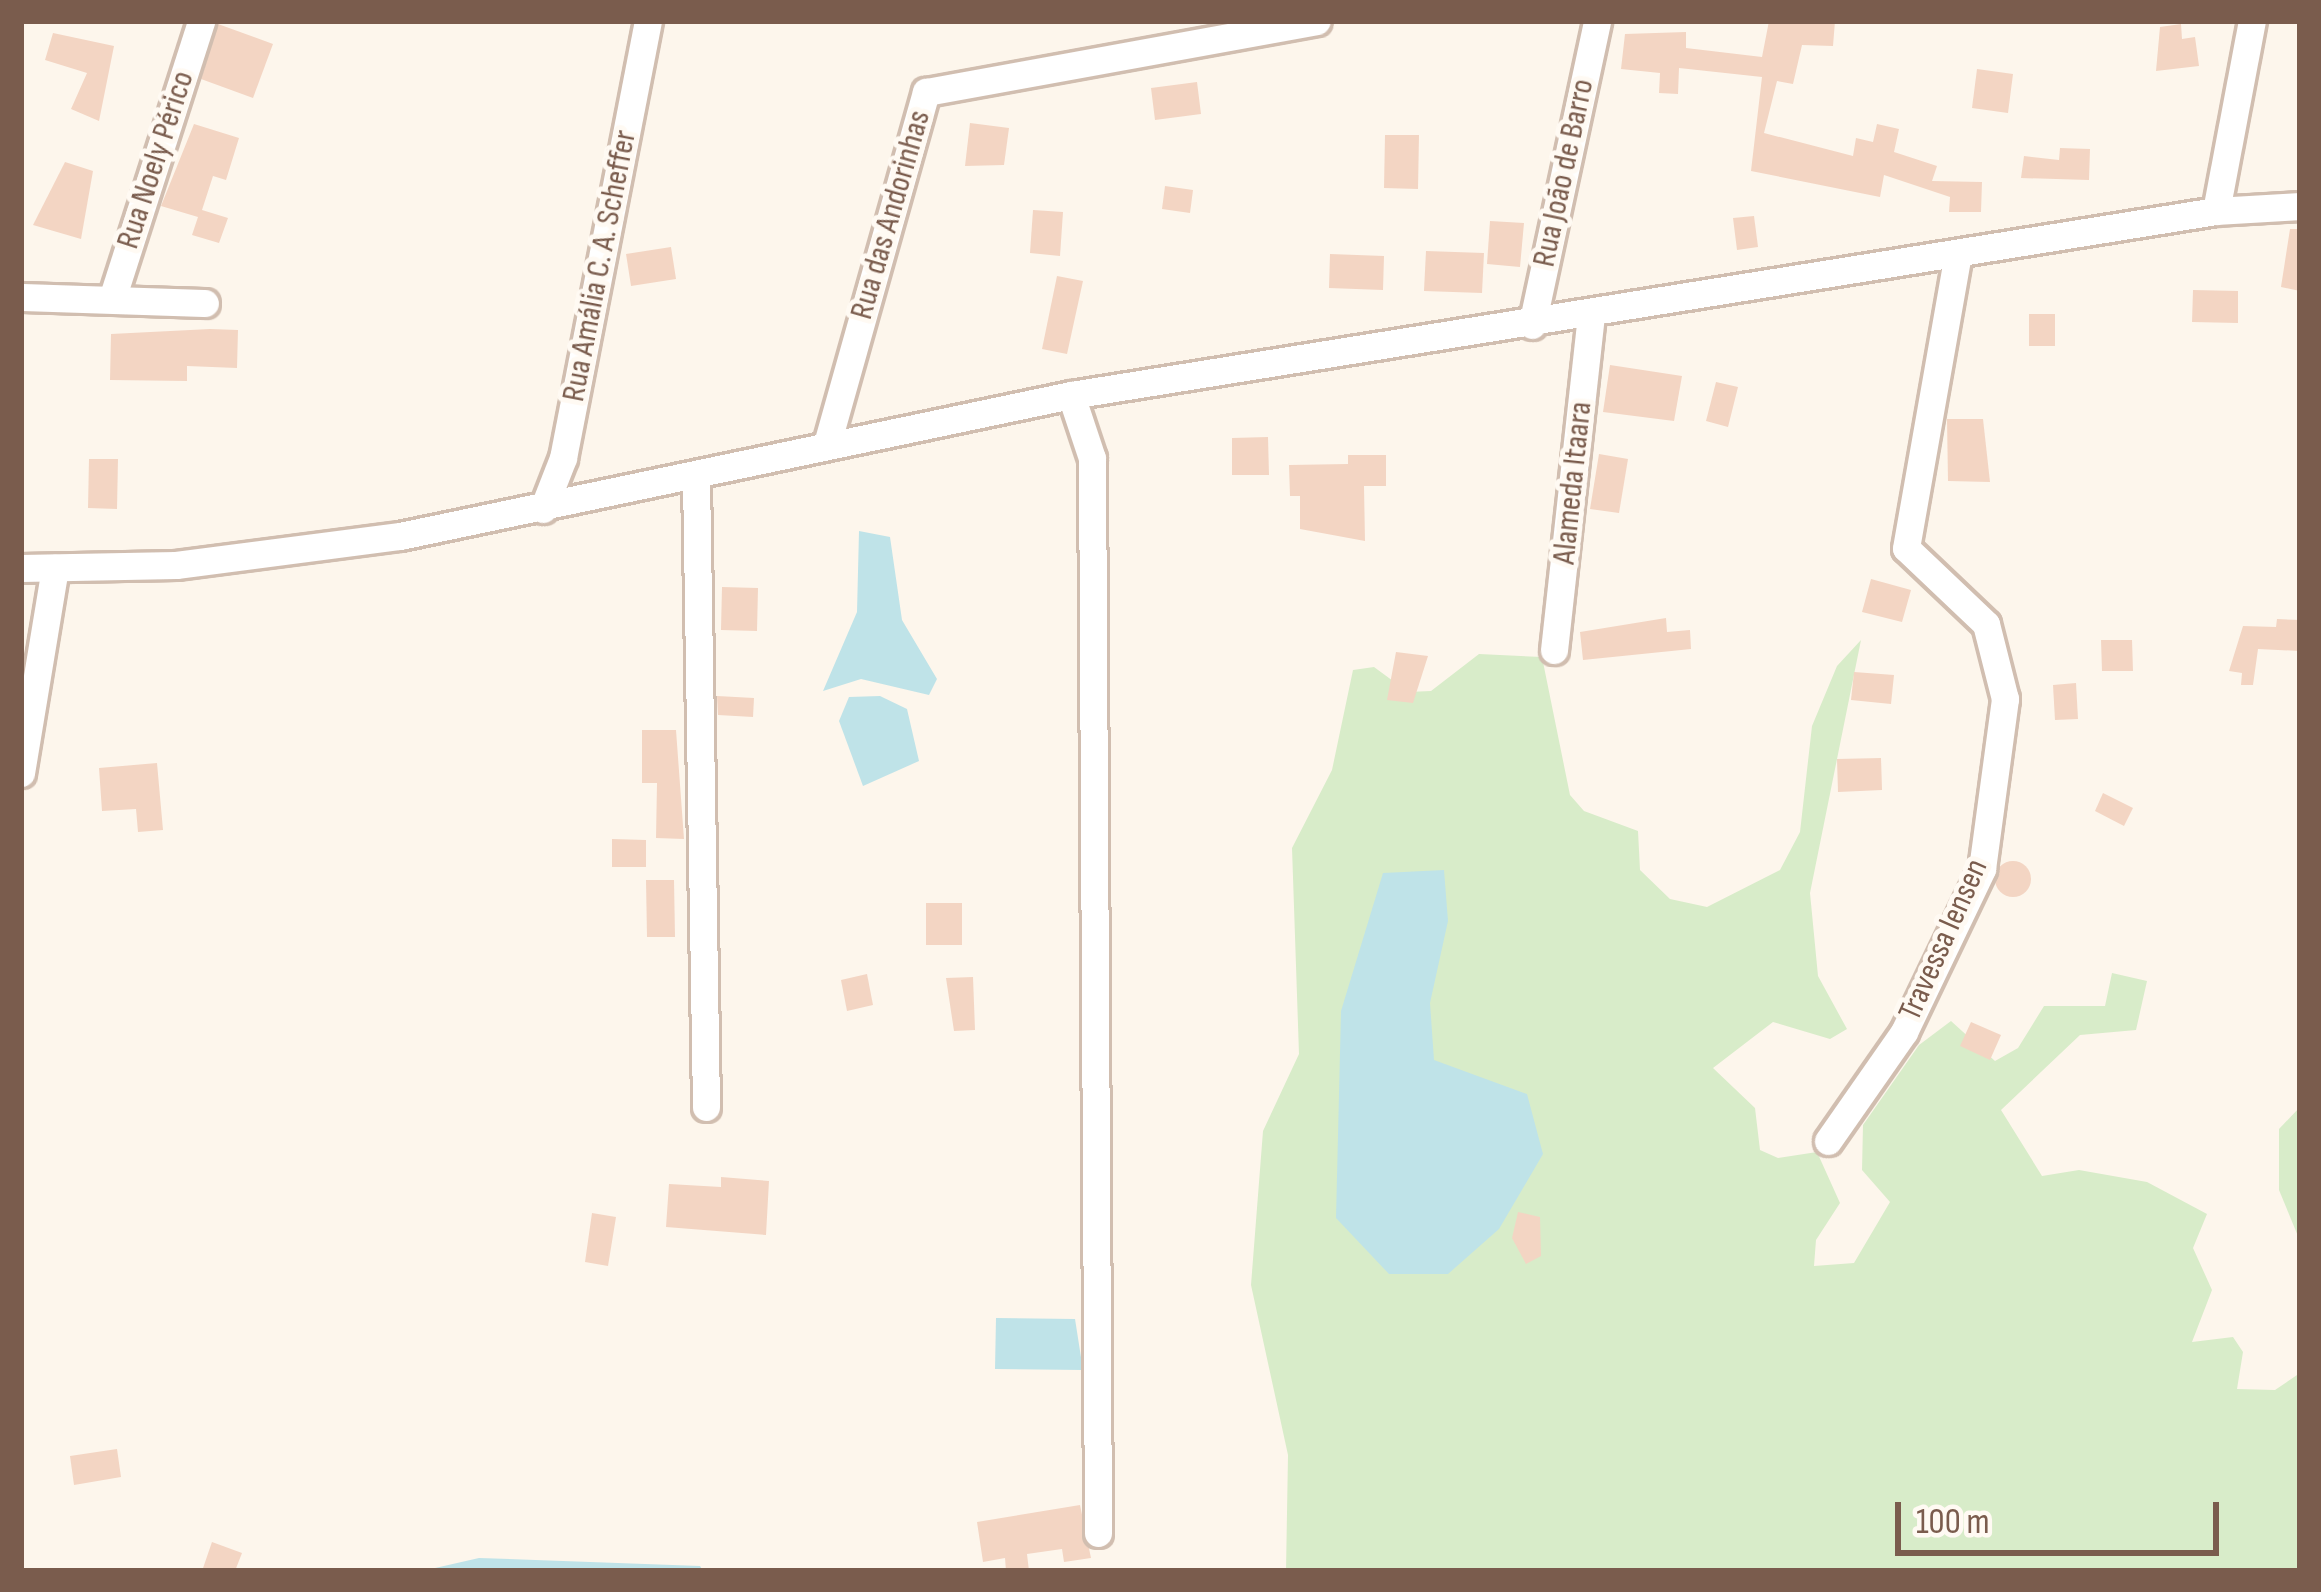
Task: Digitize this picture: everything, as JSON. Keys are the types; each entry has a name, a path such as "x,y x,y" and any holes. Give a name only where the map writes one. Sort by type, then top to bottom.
{"street":[{"name":"Rua Noely Périco","path":"112,299 201,21"},
{"name":"Rua Amália C. A. Scheffer","path":"543,509 563,458 648,21"},
{"name":"Rua das Andorinhas","path":"827,444 926,92 1317,21"},
{"name":"Rua João de Barro","path":"1532,325 1597,21"},
{"path":"2216,211 2252,21"},
{"path":"21,568 225,560 543,509 1071,395 1532,325 2216,211 2300,206"},
{"name":"Travessa Iensen","path":"1828,1141 1904,1032 1982,869 2005,699 1986,624 1906,548 1958,254"},
{"path":"21,297 205,303"},
{"name":"Alameda Itaara","path":"1554,650 1592,315"},
{"path":"1071,395 1092,458 1099,1533"},
{"path":"696,477 706,1107"},
{"path":"21,773 55,568"}],"green space":[{"path":"1861,640 1810,893 1818,976 1847,1029 1830,1039 1773,1022 1713,1068 1755,1108 1760,1150 1778,1158 1817,1152 1840,1203 1816,1240 1814,1266 1854,1263 1890,1202 1862,1170 1863,1125 1919,1045 1951,1021 1995,1061 2018,1048 2044,1006 2105,1006 2112,973 2147,981 2136,1030 2080,1035 2001,1110 2042,1176 2079,1170 2147,1182 2207,1214 2193,1248 2212,1290 2192,1342 2233,1337 2243,1352 2237,1389 2275,1390 2300,1373 2300,1571 1286,1571 1288,1455 1251,1285 1263,1131 1299,1054 1292,848 1332,770 1353,670 1374,667 1408,692 1431,691 1479,654 1542,657 1570,795 1584,811 1638,831 1640,870 1670,899 1707,907 1780,870 1800,832 1812,726 1837,666"},
{"path":"2300,1107 2300,1241 2279,1190 2279,1129"}],"water":[{"path":"859,531 890,537 902,620 937,679 929,695 861,679 823,691 857,612"},
{"path":"880,696 907,709 919,761 863,786 839,721 849,697"},
{"path":"1444,870 1448,921 1430,1003 1434,1060 1527,1094 1543,1154 1499,1229 1448,1274 1389,1274 1336,1218 1341,1011 1383,873"},
{"path":"996,1318 1075,1319 1083,1370 995,1369"},
{"path":"479,1558 700,1566 703,1571 422,1571"}],"building":[{"path":"1769,21 1835,21 1833,46 1802,45 1793,84 1777,81 1764,133 1853,156 1856,138 1873,142 1877,124 1899,129 1894,152 1937,166 1932,181 1982,182 1981,212 1949,212 1950,197 1884,175 1880,197 1751,171 1762,77 1679,68 1678,94 1659,93 1660,73 1621,69 1625,34 1686,32 1686,48 1762,57"},
{"path":"218,24 273,44 253,98 201,79"},
{"path":"2181,24 2182,39 2195,37 2199,66 2156,71 2160,27"},
{"path":"53,33 114,46 99,121 71,109 87,73 45,60"},
{"path":"1977,69 2013,74 2008,113 1972,108"},
{"path":"1197,82 1201,114 1155,120 1151,88"},
{"path":"970,123 1009,128 1004,165 965,166"},
{"path":"194,124 239,138 226,180 213,176 202,210 228,218 219,243 192,235 198,217 161,206"},
{"path":"1385,135 1419,135 1418,189 1384,188"},
{"path":"2060,148 2090,149 2089,180 2021,178 2024,156 2059,160"},
{"path":"65,162 93,171 81,239 33,225"},
{"path":"1165,186 1193,190 1190,213 1162,209"},
{"path":"1033,210 1063,212 1060,256 1030,253"},
{"path":"1754,216 1758,247 1737,250 1733,218"},
{"path":"1490,221 1524,223 1520,267 1487,264"},
{"path":"2290,229 2300,229 2300,291 2281,287"},
{"path":"671,247 676,279 631,286 626,254"},
{"path":"1426,251 1484,253 1482,293 1424,291"},
{"path":"1330,254 1384,256 1383,290 1329,288"},
{"path":"1057,276 1083,281 1067,354 1042,349"},
{"path":"2193,290 2238,291 2238,323 2192,322"},
{"path":"2029,314 2055,314 2055,346 2029,346"},
{"path":"238,330 237,368 187,366 187,381 110,380 111,334"},
{"path":"1610,365 1682,376 1674,421 1603,412"},
{"path":"1716,382 1738,387 1728,427 1706,421"},
{"path":"1947,419 1983,419 1990,482 1948,481"},
{"path":"1268,437 1269,475 1232,475 1232,438"},
{"path":"1599,454 1628,459 1619,513 1590,509"},
{"path":"1348,455 1386,455 1386,486 1364,486 1365,541 1300,529 1300,496 1290,496 1289,465 1348,464"},
{"path":"89,459 118,459 117,509 88,508"},
{"path":"1871,579 1911,590 1902,622 1862,612"},
{"path":"722,587 758,588 757,631 721,630"},
{"path":"1666,618 1667,632 1690,630 1691,649 1583,660 1580,632"},
{"path":"2277,619 2300,620 2300,651 2258,649 2253,685 2241,685 2242,673 2229,671 2243,626 2276,627"},
{"path":"2101,640 2132,640 2133,671 2102,671"},
{"path":"1396,652 1428,656 1413,703 1387,700"},
{"path":"1854,672 1894,675 1891,704 1851,700"},
{"path":"2076,683 2078,719 2055,720 2053,685"},
{"path":"717,696 754,698 753,717 718,715"},
{"path":"642,730 676,730 684,839 656,838 657,783 642,783"},
{"path":"1881,758 1882,790 1838,792 1837,759"},
{"path":"157,763 163,830 138,832 136,809 102,811 99,768"},
{"path":"2103,793 2133,808 2124,826 2095,811"},
{"path":"612,839 646,840 646,867 612,867"},
{"path":"2013,861 2026,866 2031,879 2026,892 2013,897 2000,892 1995,879 2000,866"},
{"path":"646,880 674,880 675,937 647,937"},
{"path":"926,903 962,903 962,945 926,945"},
{"path":"867,974 873,1005 847,1011 841,980"},
{"path":"973,977 975,1030 954,1031 946,978"},
{"path":"1971,1022 2001,1035 1990,1060 1960,1046"},
{"path":"721,1177 769,1181 766,1235 666,1227 669,1184 721,1187"},
{"path":"1518,1212 1540,1217 1541,1256 1526,1264 1512,1238"},
{"path":"592,1213 616,1217 608,1266 585,1262"},
{"path":"117,1449 121,1477 74,1485 70,1456"},
{"path":"1080,1505 1091,1558 1064,1562 1062,1549 1027,1554 1029,1571 1006,1571 1005,1558 983,1562 977,1522"},
{"path":"212,1542 242,1553 235,1571 202,1571"}]}
